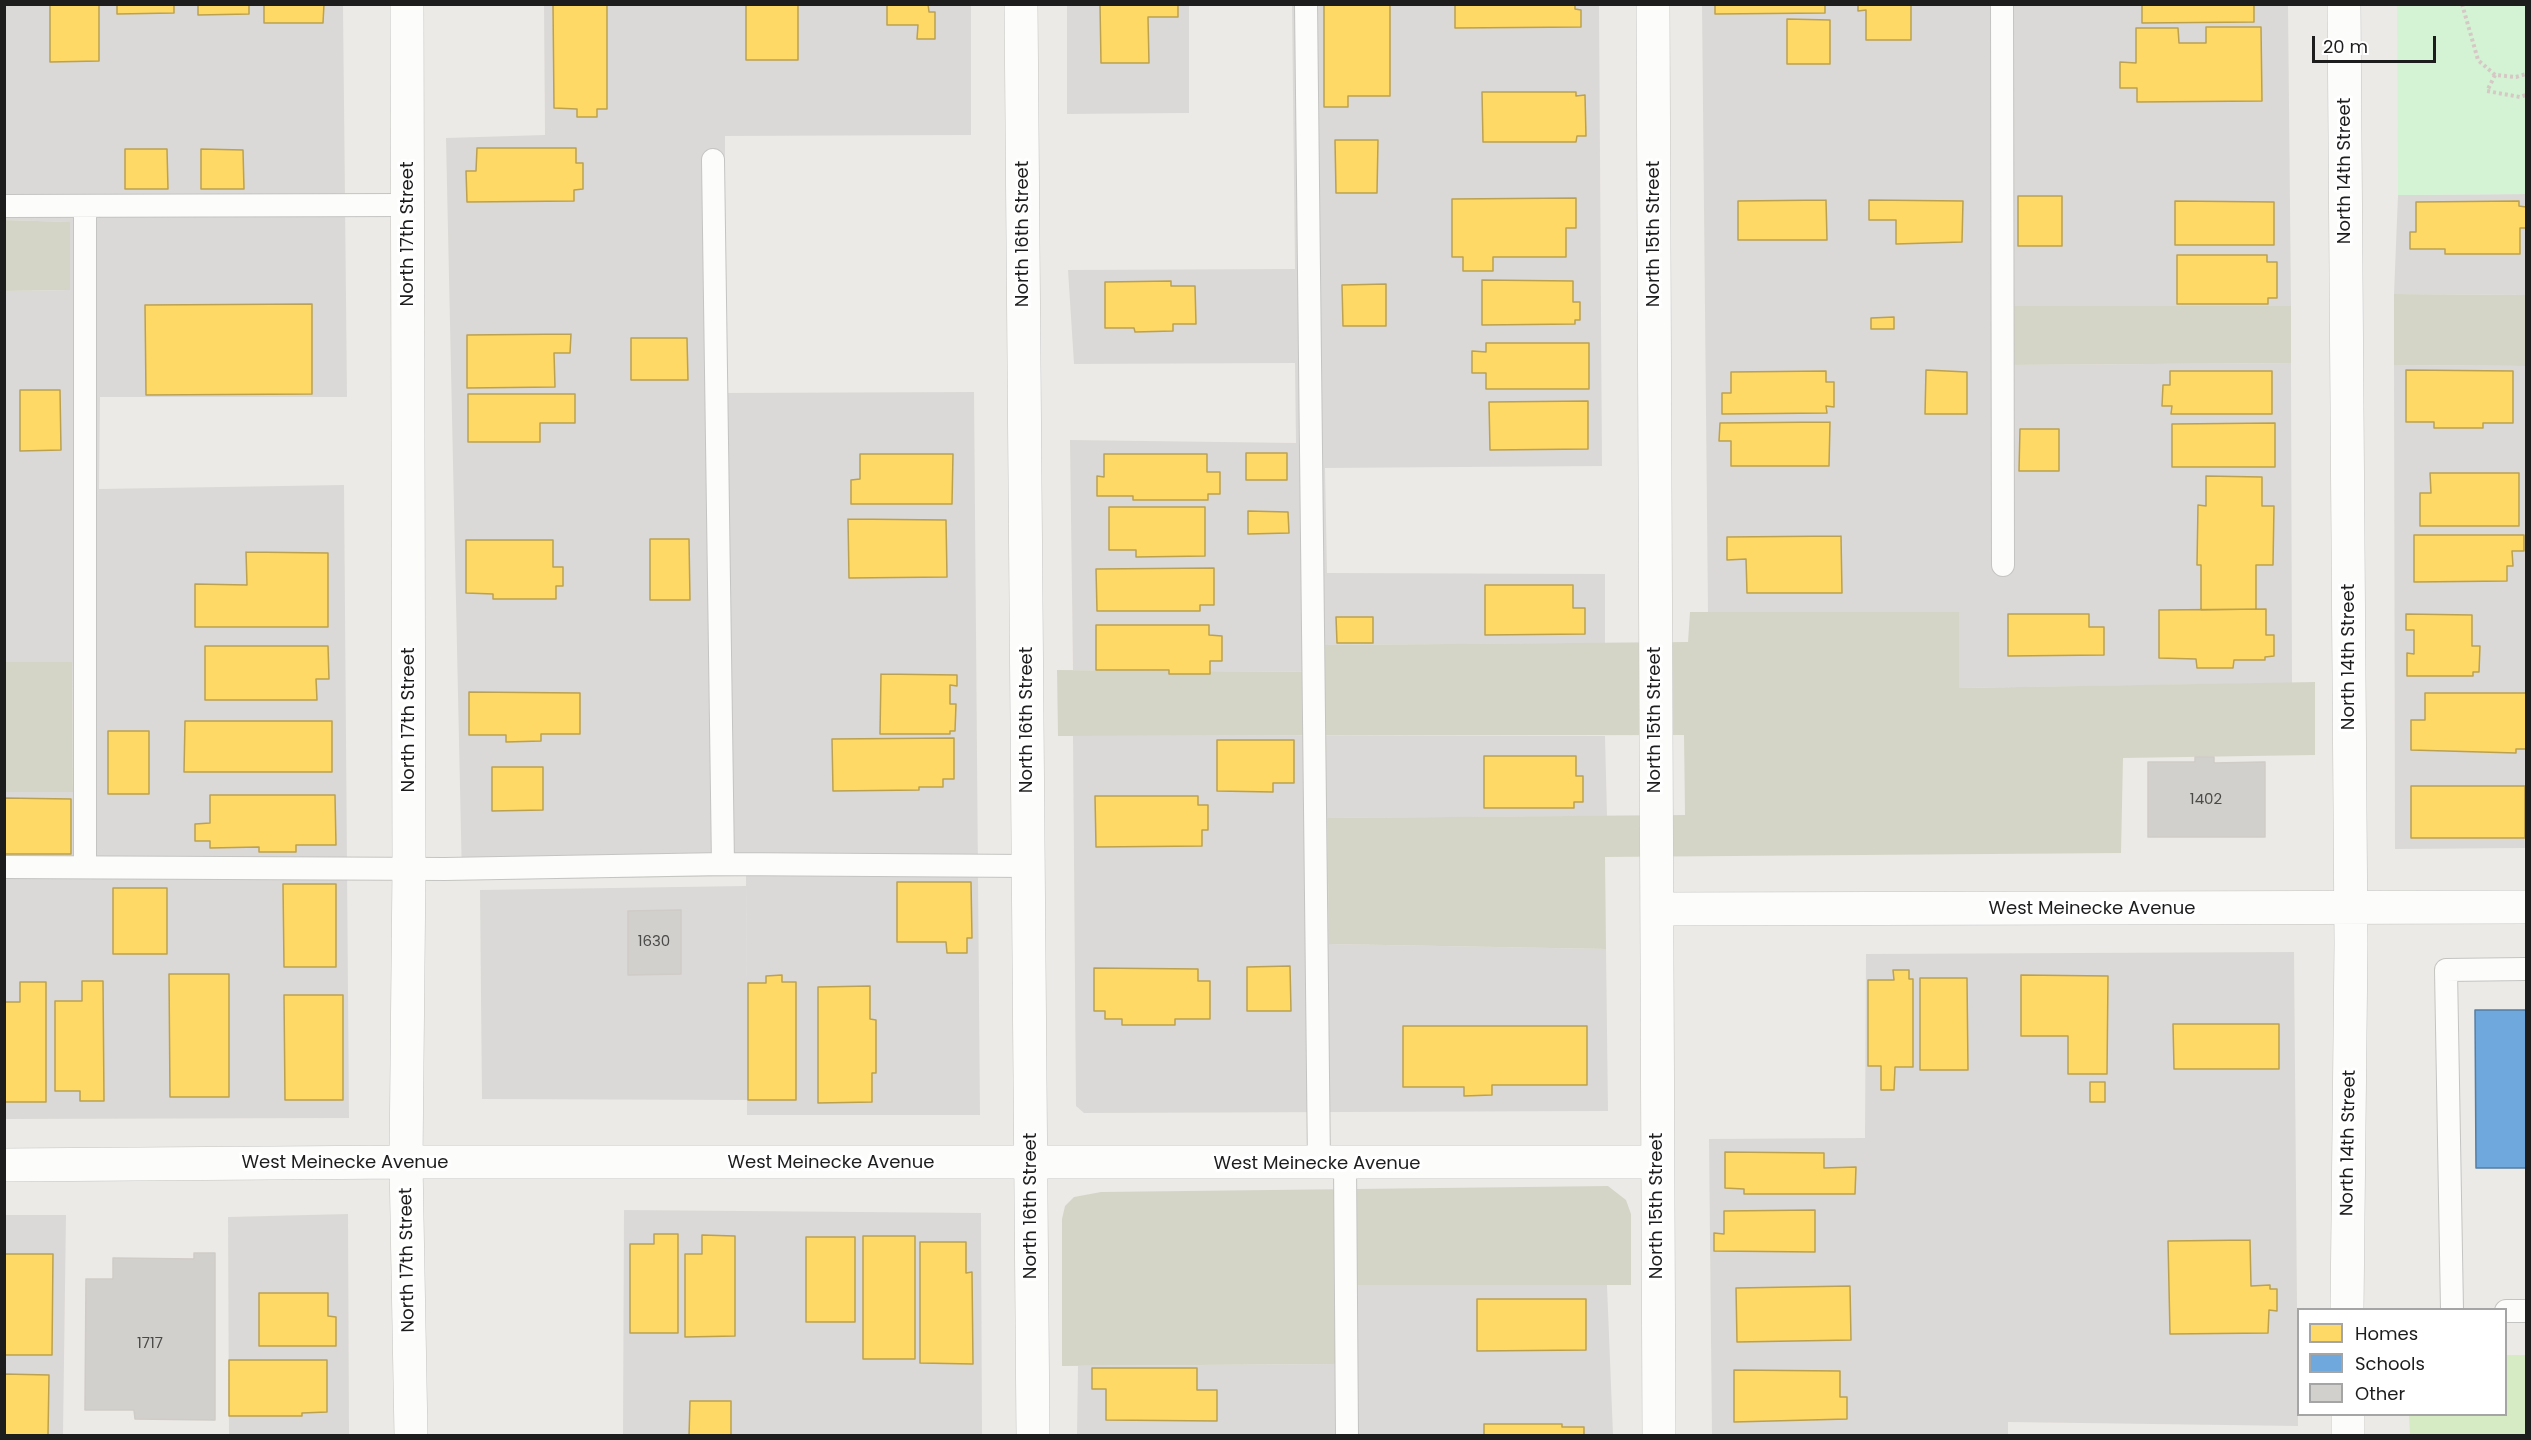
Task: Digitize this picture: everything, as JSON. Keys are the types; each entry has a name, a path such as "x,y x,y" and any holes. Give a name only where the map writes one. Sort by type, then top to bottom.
{"street":[{"name":"North 17th Street","path":"407,4 409,205 406,1162 411,1436"},
{"name":"North 16th Street","path":"1021,4 1033,1436"},
{"name":"North 15th Street","path":"1653,4 1659,1436"},
{"name":"North 14th Street","path":"2344,4 2351,908 2347,1308"},
{"name":"West Meinecke Avenue","path":"1657,909 2526,907"},
{"name":"West Meinecke Avenue","path":"4,1165 406,1162 1332,1164 1657,1162"},
{"path":"2348,1416 2348,1436"}],"lane":[{"path":"1306,4 1332,1164 1347,1436"},
{"path":"2002,4 2003,565"},
{"path":"713,160 723,864"},
{"path":"4,206 409,205"},
{"path":"85,206 85,866"},
{"path":"4,867 408,868 723,864 1028,866"},
{"path":"2452,1308 2446,970 2526,969"},
{"path":"2507,1311 2526,1311"}],"path":[{"path":"2462,4 2478,60 2495,75 2516,77 2526,74"},
{"path":"2495,75 2487,91 2520,97 2526,95"}],"shaded area":[{"path":"5,5 343,5 347,397 100,397 99,489 344,485 349,1118 5,1119 5,792 73,791 72,662 4,662 5,291 70,290 69,222 5,220"},
{"path":"544,5 971,5 971,135 725,136 725,393 974,392 980,1115 747,1115 746,876 462,880 446,138 545,135"},
{"path":"1067,5 1189,5 1189,113 1067,114"},
{"path":"1292,5 1599,5 1602,466 1325,468 1327,573 1605,574 1605,643 1326,645 1325,672 1073,670 1070,440 1296,443 1295,363 1074,364 1068,270 1295,269"},
{"path":"1702,5 2288,5 2291,306 2010,306 2012,365 2291,363 2292,683 1959,688 1958,612 1708,613"},
{"path":"2526,194 2526,295 2394,294 2398,195"},
{"path":"5,220 70,222 70,290 5,291"},
{"path":"2394,294 2526,295 2526,366 2394,365"},
{"path":"2010,306 2291,306 2291,363 2011,365"},
{"path":"2394,365 2526,366 2526,848 2395,849"},
{"path":"1690,612 1959,612 1959,688 2315,682 2315,755 2123,758 2121,853 1605,857 1606,949 1329,944 1327,818 1685,815 1684,735 1058,736 1057,670 1324,672 1325,645 1688,642"},
{"path":"4,662 72,662 73,792 5,792"},
{"path":"1073,736 1605,736 1607,816 1327,818 1330,944 1606,949 1608,1111 1084,1113 1076,1106"},
{"path":"746,886 748,1100 482,1099 480,890"},
{"path":"2294,952 2298,1426 2008,1422 2008,1436 1712,1435 1709,1139 1865,1138 1866,954"},
{"path":"1608,1186 1626,1200 1631,1214 1631,1285 1335,1285 1335,1364 1062,1366 1062,1219 1065,1206 1074,1197 1101,1192"},
{"path":"624,1210 981,1213 982,1435 623,1436"},
{"path":"348,1214 349,1435 229,1435 228,1217"},
{"path":"5,1215 66,1215 63,1435 5,1436"},
{"path":"1335,1285 1607,1285 1613,1435 1077,1436 1078,1366 1334,1364"}],"green space":[{"path":"2397,5 2526,5 2526,194 2398,195"},
{"path":"2507,1355 2526,1355 2526,1435 2410,1435 2409,1416 2507,1416"}],"building: Homes":[{"path":"50,4 99,4 99,61 50,62"},
{"path":"117,4 174,4 174,13 117,14"},
{"path":"198,4 249,4 249,14 198,15"},
{"path":"264,4 324,4 323,23 264,23"},
{"path":"553,4 607,4 607,109 597,109 597,117 577,117 577,109 554,108"},
{"path":"746,4 798,4 798,60 746,60"},
{"path":"887,4 928,4 929,12 935,12 935,39 917,39 918,25 887,25"},
{"path":"1100,4 1178,4 1178,17 1148,17 1149,63 1101,63"},
{"path":"1324,4 1390,4 1390,96 1348,96 1348,107 1324,107"},
{"path":"1455,4 1575,4 1575,9 1581,10 1581,27 1455,28"},
{"path":"1715,4 1825,4 1825,13 1715,14"},
{"path":"1858,4 1911,4 1911,40 1866,40 1866,10 1858,11"},
{"path":"2142,4 2254,4 2254,22 2142,23"},
{"path":"1787,19 1830,20 1830,64 1787,64"},
{"path":"2206,27 2261,27 2262,101 2137,102 2137,88 2120,88 2120,62 2136,63 2136,28 2178,28 2179,43 2206,43"},
{"path":"1482,92 1576,92 1576,96 1585,95 1586,136 1577,136 1576,142 1483,142"},
{"path":"1335,140 1378,140 1377,193 1336,193"},
{"path":"477,148 576,148 576,163 583,163 583,189 574,190 574,201 467,202 466,171 476,171"},
{"path":"125,149 167,149 168,189 125,189"},
{"path":"201,149 243,150 244,189 201,189"},
{"path":"2018,196 2062,196 2062,246 2018,246"},
{"path":"1576,198 1576,228 1566,228 1566,257 1493,257 1493,271 1463,271 1463,257 1452,257 1452,199"},
{"path":"1826,200 1827,240 1738,240 1738,201"},
{"path":"1869,200 1963,201 1962,242 1896,244 1896,220 1869,220"},
{"path":"2175,201 2274,202 2274,245 2175,245"},
{"path":"2519,201 2519,206 2526,207 2526,228 2520,228 2520,254 2445,254 2445,249 2410,249 2410,232 2416,232 2416,202"},
{"path":"2177,255 2267,255 2267,262 2277,262 2277,298 2268,298 2268,304 2177,304"},
{"path":"1482,280 1573,281 1573,302 1580,302 1580,320 1575,320 1575,324 1482,325"},
{"path":"1171,281 1171,286 1195,286 1196,324 1173,324 1173,331 1135,332 1134,328 1105,328 1105,282"},
{"path":"1386,284 1386,326 1343,326 1342,285"},
{"path":"312,304 312,394 146,395 145,305"},
{"path":"1894,317 1894,329 1871,329 1871,318"},
{"path":"571,334 570,353 554,353 555,387 467,388 467,335"},
{"path":"631,338 687,338 688,380 631,380"},
{"path":"1486,343 1589,343 1589,389 1486,389 1486,373 1472,373 1472,351 1486,352"},
{"path":"1926,370 1967,372 1967,414 1925,414"},
{"path":"2406,370 2513,371 2513,423 2483,423 2483,428 2434,428 2434,422 2406,422"},
{"path":"1826,371 1826,382 1834,382 1834,407 1826,406 1827,413 1722,414 1722,393 1731,393 1731,372"},
{"path":"2170,371 2272,371 2272,414 2171,414 2172,406 2162,406 2163,385 2170,385"},
{"path":"20,390 60,390 61,450 20,451"},
{"path":"468,394 575,394 575,423 540,423 540,442 468,442"},
{"path":"1588,401 1588,449 1490,450 1489,402"},
{"path":"1830,422 1829,466 1731,466 1731,441 1719,441 1720,423"},
{"path":"2275,423 2275,467 2172,467 2172,424"},
{"path":"2020,429 2059,429 2059,471 2019,471"},
{"path":"1246,453 1287,453 1287,480 1246,480"},
{"path":"860,454 953,454 952,504 851,504 851,480 860,479"},
{"path":"1104,454 1207,454 1207,472 1220,472 1220,494 1208,494 1208,500 1133,500 1133,496 1097,496 1097,476 1104,477"},
{"path":"2430,473 2519,473 2519,526 2420,526 2420,493 2431,493"},
{"path":"2206,476 2262,477 2262,506 2274,506 2273,565 2256,565 2256,609 2201,610 2201,565 2197,565 2198,505 2206,506"},
{"path":"1109,507 1205,507 1205,556 1136,557 1136,550 1109,550"},
{"path":"1248,511 1288,512 1289,533 1248,534"},
{"path":"848,519 946,520 947,577 849,578"},
{"path":"2414,535 2524,535 2524,551 2512,551 2513,566 2507,566 2507,581 2414,582"},
{"path":"1841,536 1842,593 1747,593 1746,559 1727,560 1727,537"},
{"path":"650,539 689,539 690,600 650,600"},
{"path":"466,540 553,540 553,567 563,567 563,586 556,586 556,599 493,599 493,594 466,593"},
{"path":"246,552 328,553 328,627 195,627 195,584 247,585"},
{"path":"1214,568 1214,605 1200,605 1200,611 1097,611 1096,569"},
{"path":"1485,585 1573,585 1573,608 1585,608 1585,634 1485,635"},
{"path":"2266,609 2266,635 2274,635 2274,656 2265,657 2265,660 2234,660 2233,668 2197,668 2196,659 2159,658 2159,610"},
{"path":"2008,614 2089,614 2089,627 2104,627 2104,655 2008,656"},
{"path":"2406,614 2472,615 2472,646 2480,646 2479,672 2473,672 2473,676 2407,676 2407,653 2414,654 2414,630 2406,630"},
{"path":"1336,617 1373,617 1373,643 1337,643"},
{"path":"1096,625 1209,625 1209,635 1222,636 1222,661 1210,661 1210,674 1169,674 1169,670 1096,670"},
{"path":"205,646 328,646 329,679 316,679 317,700 205,700"},
{"path":"881,674 957,675 957,686 950,685 950,704 956,704 955,731 950,731 950,734 880,734"},
{"path":"469,692 580,693 580,734 541,734 541,741 506,742 506,735 469,735"},
{"path":"2425,693 2526,693 2526,749 2516,749 2516,753 2411,750 2411,720 2425,720"},
{"path":"185,721 332,721 332,772 184,772"},
{"path":"108,731 149,731 149,794 108,794"},
{"path":"954,738 954,779 943,779 943,787 919,787 919,790 833,791 832,739"},
{"path":"1217,740 1294,740 1294,783 1273,783 1273,792 1217,791"},
{"path":"1484,756 1576,756 1576,776 1583,776 1583,802 1574,802 1574,808 1484,808"},
{"path":"492,767 543,767 543,810 492,811"},
{"path":"2411,786 2525,786 2525,838 2411,838"},
{"path":"210,795 335,795 336,845 296,845 296,852 259,852 259,847 210,848 210,841 195,841 195,824 210,823"},
{"path":"1095,796 1198,796 1198,805 1208,805 1208,830 1202,830 1202,846 1096,847"},
{"path":"4,798 71,799 71,854 4,854"},
{"path":"897,882 971,882 972,938 967,938 967,953 947,953 946,942 897,942"},
{"path":"283,884 336,884 336,967 284,967"},
{"path":"113,888 167,888 167,954 113,954"},
{"path":"1290,966 1291,1011 1247,1011 1247,967"},
{"path":"1094,968 1198,969 1198,981 1210,981 1210,1019 1175,1019 1175,1025 1122,1025 1122,1019 1105,1019 1105,1011 1094,1011"},
{"path":"1893,970 1909,970 1909,979 1913,979 1913,1067 1895,1067 1894,1090 1881,1090 1881,1066 1868,1066 1868,980 1894,980"},
{"path":"169,974 229,974 229,1097 170,1097"},
{"path":"782,975 782,982 796,982 796,1100 748,1100 748,983 766,983 766,976"},
{"path":"2021,975 2108,976 2107,1074 2068,1074 2068,1036 2021,1036"},
{"path":"1920,978 1967,978 1968,1070 1920,1070"},
{"path":"82,981 103,981 104,1101 80,1101 80,1091 55,1091 55,1001 82,1001"},
{"path":"20,982 46,982 46,1102 4,1102 4,1002 20,1002"},
{"path":"870,986 870,1019 876,1020 876,1073 872,1073 872,1102 818,1103 818,987"},
{"path":"284,995 343,995 343,1100 285,1100"},
{"path":"2173,1024 2279,1024 2279,1069 2174,1069"},
{"path":"1403,1026 1587,1026 1587,1085 1492,1085 1492,1095 1464,1096 1464,1087 1403,1087"},
{"path":"2090,1082 2105,1082 2105,1102 2090,1102"},
{"path":"1725,1152 1824,1153 1824,1168 1856,1167 1855,1194 1744,1194 1744,1189 1725,1188"},
{"path":"1815,1210 1815,1252 1714,1251 1714,1233 1724,1234 1724,1211"},
{"path":"654,1234 678,1234 678,1333 630,1333 630,1244 654,1244"},
{"path":"702,1235 735,1236 735,1336 685,1337 685,1254 702,1254"},
{"path":"863,1236 915,1236 915,1359 863,1359"},
{"path":"806,1237 855,1237 855,1322 806,1322"},
{"path":"2250,1240 2251,1286 2270,1285 2270,1289 2277,1289 2277,1311 2269,1310 2268,1333 2170,1334 2168,1241"},
{"path":"920,1242 966,1242 966,1273 972,1272 973,1364 920,1363"},
{"path":"4,1254 53,1254 52,1355 4,1355"},
{"path":"1850,1286 1851,1340 1737,1342 1736,1288"},
{"path":"259,1293 328,1293 328,1316 336,1317 336,1346 259,1346"},
{"path":"1477,1299 1586,1299 1586,1350 1477,1351"},
{"path":"229,1360 327,1360 327,1412 302,1413 302,1416 229,1416"},
{"path":"1092,1368 1197,1368 1197,1390 1217,1390 1217,1421 1106,1420 1106,1389 1092,1389"},
{"path":"1734,1370 1840,1371 1840,1397 1847,1397 1847,1419 1734,1422"},
{"path":"4,1374 49,1375 48,1436 4,1436"},
{"path":"690,1401 731,1401 731,1436 689,1436"},
{"path":"1484,1424 1562,1424 1562,1427 1584,1427 1584,1436 1484,1436"}],"building: Schools":[{"path":"2475,1010 2526,1010 2526,1168 2476,1168"}],"building: Other":[{"path":"2195,757 2214,757 2214,763 2265,762 2265,837 2148,837 2148,762 2195,762"},
{"path":"681,910 681,974 628,975 628,911"},
{"path":"194,1253 215,1253 215,1420 135,1419 134,1410 85,1410 86,1279 113,1279 113,1258 194,1259"}]}
